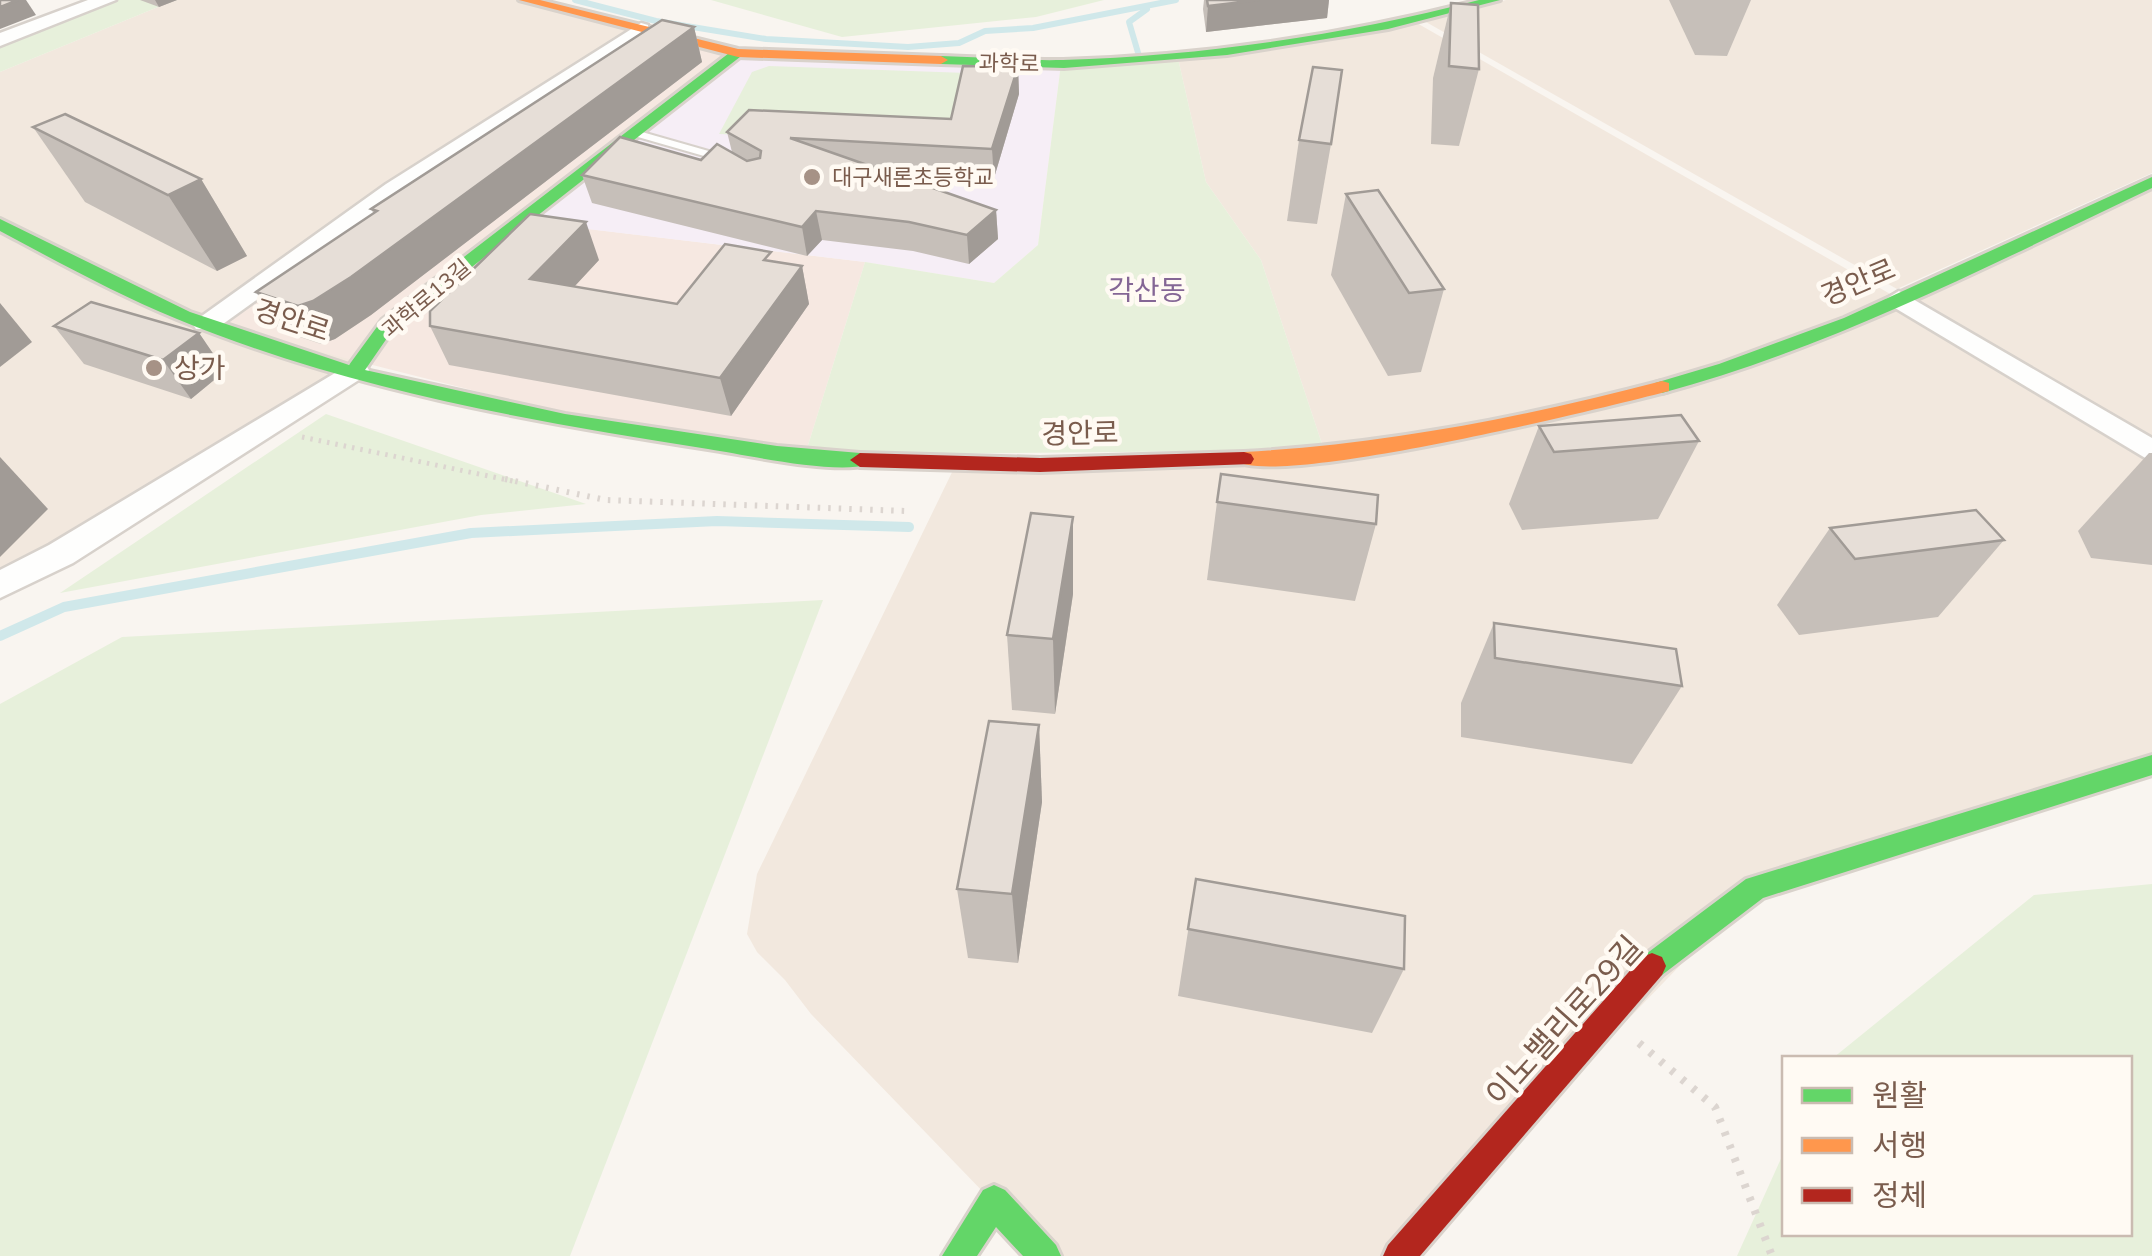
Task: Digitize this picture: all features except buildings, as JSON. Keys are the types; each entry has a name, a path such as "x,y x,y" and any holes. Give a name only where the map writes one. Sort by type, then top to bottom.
{"street":[{"path":"3,37 106,0"},
{"name":"과학로","path":"526,0 738,52 1060,64 1245,48 1415,22 1494,0"},
{"path":"206,323 395,189 641,29"},
{"name":"과학로13길","path":"0,585 61,554 355,370 388,324 738,52"},
{"name":"경안로","path":"0,224 72,264 206,323 484,405 646,434 836,460 1040,464 1263,458 1421,442 1568,412 1722,371 1898,299 2152,182"},
{"path":"1898,299 2152,452"},
{"name":"이노밸리로29길","path":"1399,1256 1649,968 1755,888 2152,764"},
{"path":"958,1256 994,1201 1045,1256"}],"lane":[{"path":"635,133 708,154 742,173"}],"path":[{"path":"262,428 606,500 906,511"},
{"path":"1607,1016 1716,1107 1772,1256"}],"shaded area":[{"path":"175,0 525,0 641,29 355,370 0,585 0,72"},
{"path":"1506,0 2152,0 2152,173 1897,289 1426,22"},
{"path":"1415,22 1899,299 2152,182 2152,765 1755,888 1399,1256 1045,1256 811,1014 757,952 747,934 757,874 957,462 1324,450 1261,260 1206,182 1177,54"},
{"path":"641,29 738,53 522,221 865,262 805,455 646,434 206,323"},
{"name":"대구새론초등학교","path":"738,53 1061,64 1038,245 994,283 865,262 520,221"}],"green space":[{"path":"106,0 175,0 0,72 0,40"},
{"path":"711,0 1104,0 1036,17 842,37"},
{"path":"1177,54 1206,182 1261,260 1324,450 805,455 865,262 994,283 1038,245 1061,64"},
{"path":"769,66 967,73 948,142 719,134 752,72"},
{"path":"326,414 586,504 481,515 60,593"},
{"path":"823,600 570,1256 0,1256 0,704 122,637"},
{"path":"2152,884 2152,1256 1737,1256 1782,1156 1782,1236 2132,1236 2132,1056 1835,1056 2034,895"}],"waterway":[{"path":"575,0 656,21 766,39 908,47 959,43 985,31 1033,28 1176,0"},
{"path":"1139,56 1129,22 1147,9"},
{"path":"0,636 64,607 471,533 717,521 909,527"}],"traffic: fast":[{"path":"941,60 1064,64 1172,57 1335,36 1494,0"},
{"path":"355,370 388,324 738,53"},
{"path":"1662,387 1788,346 1850,321 2152,182"},
{"path":"0,224 184,316 371,378 500,408 630,431 860,460"},
{"path":"1652,966 1755,888 2152,765"},
{"path":"958,1256 994,1201 1045,1256"}],"traffic: slow":[{"path":"525,0 738,53 941,60"},
{"path":"1244,459 1403,444 1559,413 1662,387"}],"traffic: jam":[{"path":"860,460 1040,465 1244,459"},
{"path":"1399,1256 1652,966"}],"place":[{"name":"대구새론초등학교","path":"812,177"},
{"name":"상가","path":"154,368"}],"district":[{"name":"각산동","path":"1147,290"}]}
